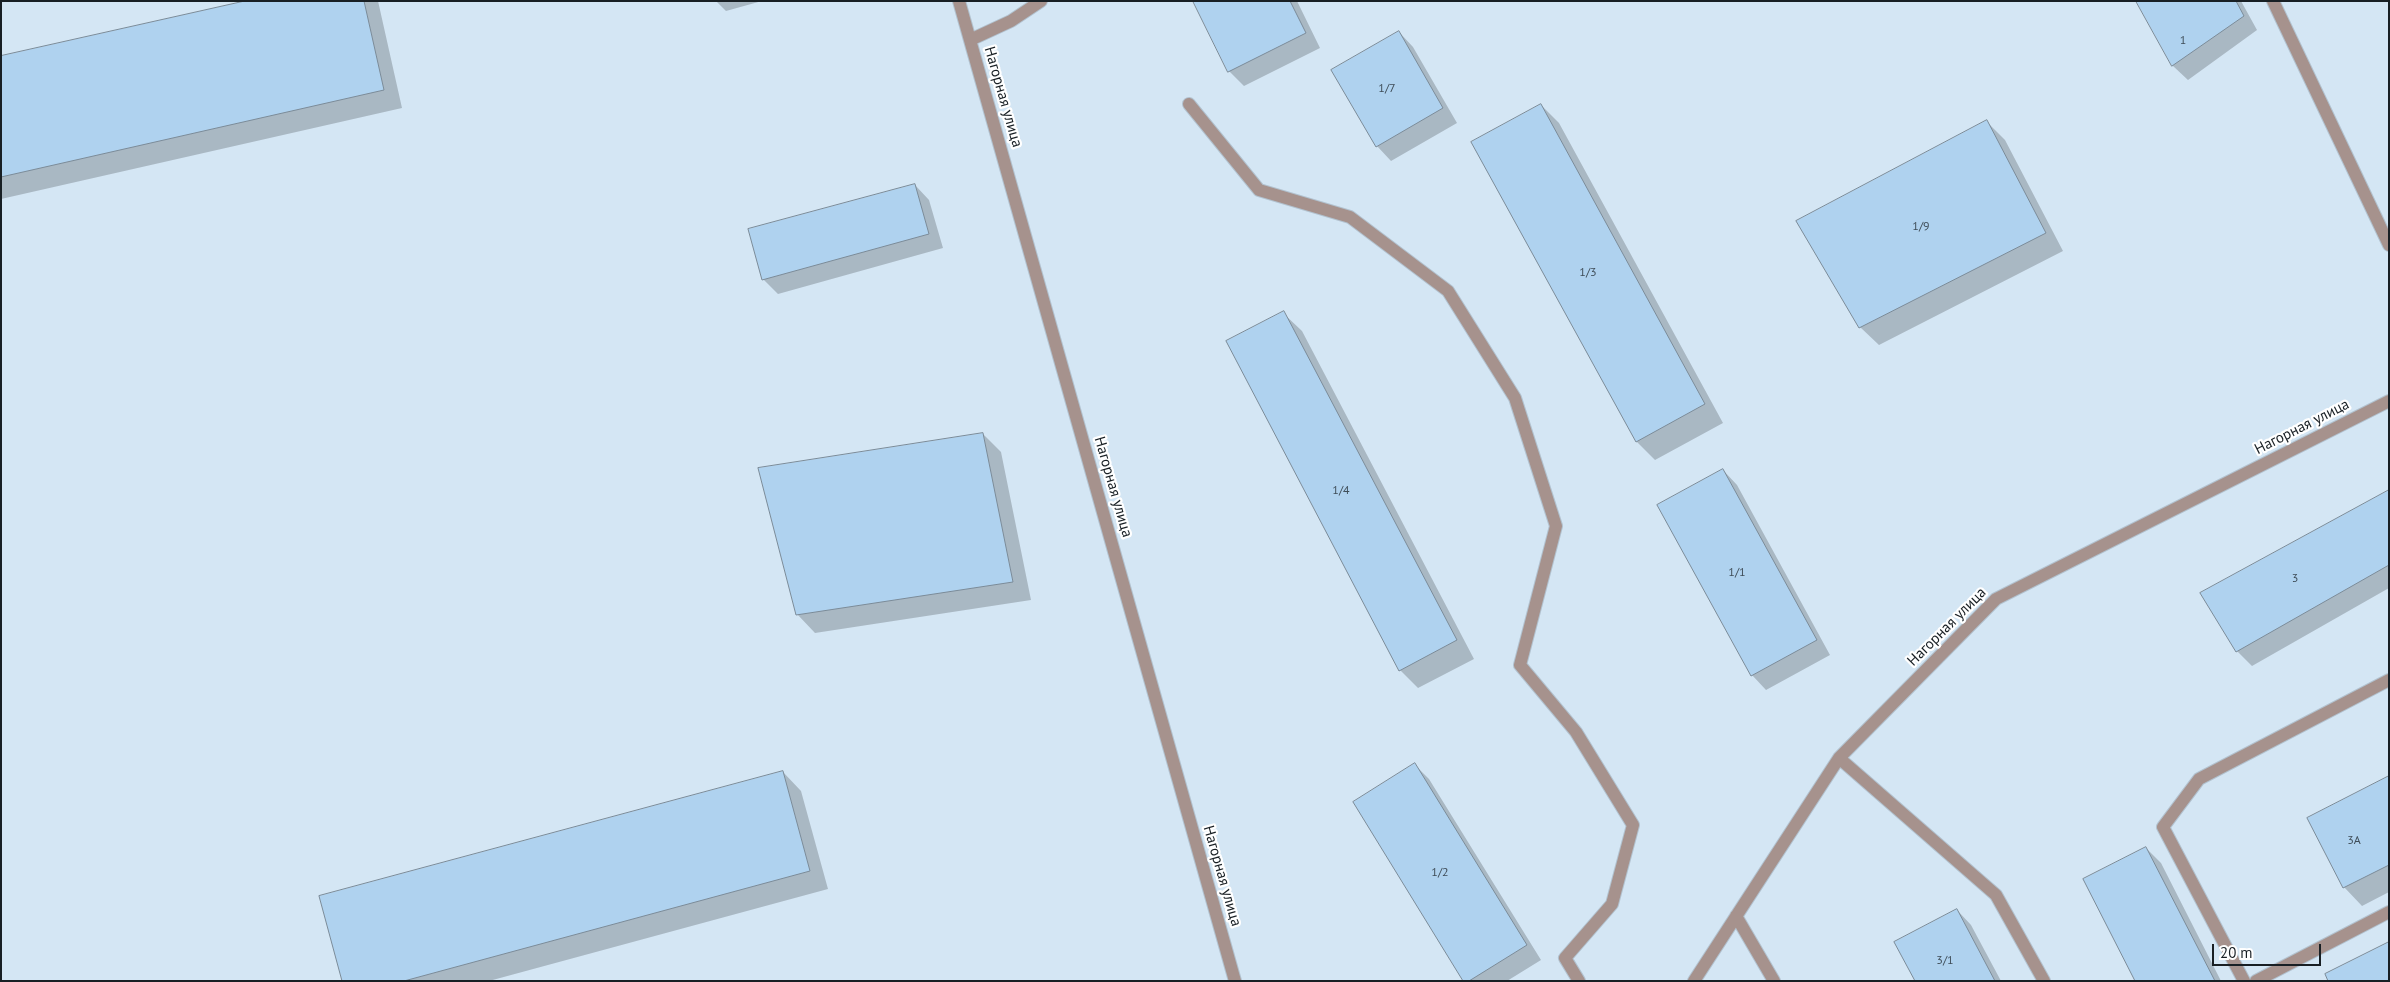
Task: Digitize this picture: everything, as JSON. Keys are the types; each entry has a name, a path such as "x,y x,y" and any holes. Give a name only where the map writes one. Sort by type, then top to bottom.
{"street":[{"name":"Нагорная улица","path":"959,1 1235,981"},
{"path":"970,40 1011,21 1041,1"},
{"path":"2273,1 2389,245"},
{"path":"1189,104 1259,190 1350,217 1448,292 1515,398 1556,526 1520,665 1576,732 1633,825 1612,904 1565,958 1579,981"},
{"name":"Нагорная улица","path":"1694,981 1839,758 1996,600 2389,401"},
{"path":"2244,981 2163,827 2199,778 2389,680"},
{"path":"1839,758 1996,895 2044,981"},
{"path":"2256,981 2389,912"},
{"path":"1736,916 1774,981"}],"building":[{"path":"245,1 364,1 384,90 1,177 1,56"},
{"path":"1193,1 1290,1 1306,33 1228,72"},
{"path":"2136,1 2236,1 2244,16 2172,66"},
{"path":"1399,31 1443,108 1376,147 1331,70"},
{"path":"1541,104 1705,404 1636,442 1471,142"},
{"path":"1987,120 2046,233 1859,328 1796,221"},
{"path":"915,184 929,234 762,280 748,229"},
{"path":"1284,311 1457,640 1399,671 1226,341"},
{"path":"983,433 1013,582 796,615 758,468"},
{"path":"1723,469 1817,640 1751,676 1657,505"},
{"path":"2389,490 2389,565 2236,652 2200,593"},
{"path":"1415,763 1527,945 1469,981 1463,981 1353,802"},
{"path":"783,771 810,871 404,981 342,981 319,896"},
{"path":"2389,776 2389,865 2343,888 2307,818"},
{"path":"2146,847 2215,981 2135,981 2083,879"},
{"path":"1957,909 1995,981 1915,981 1894,942"},
{"path":"2389,942 2389,981 2328,981 2325,974"}]}
